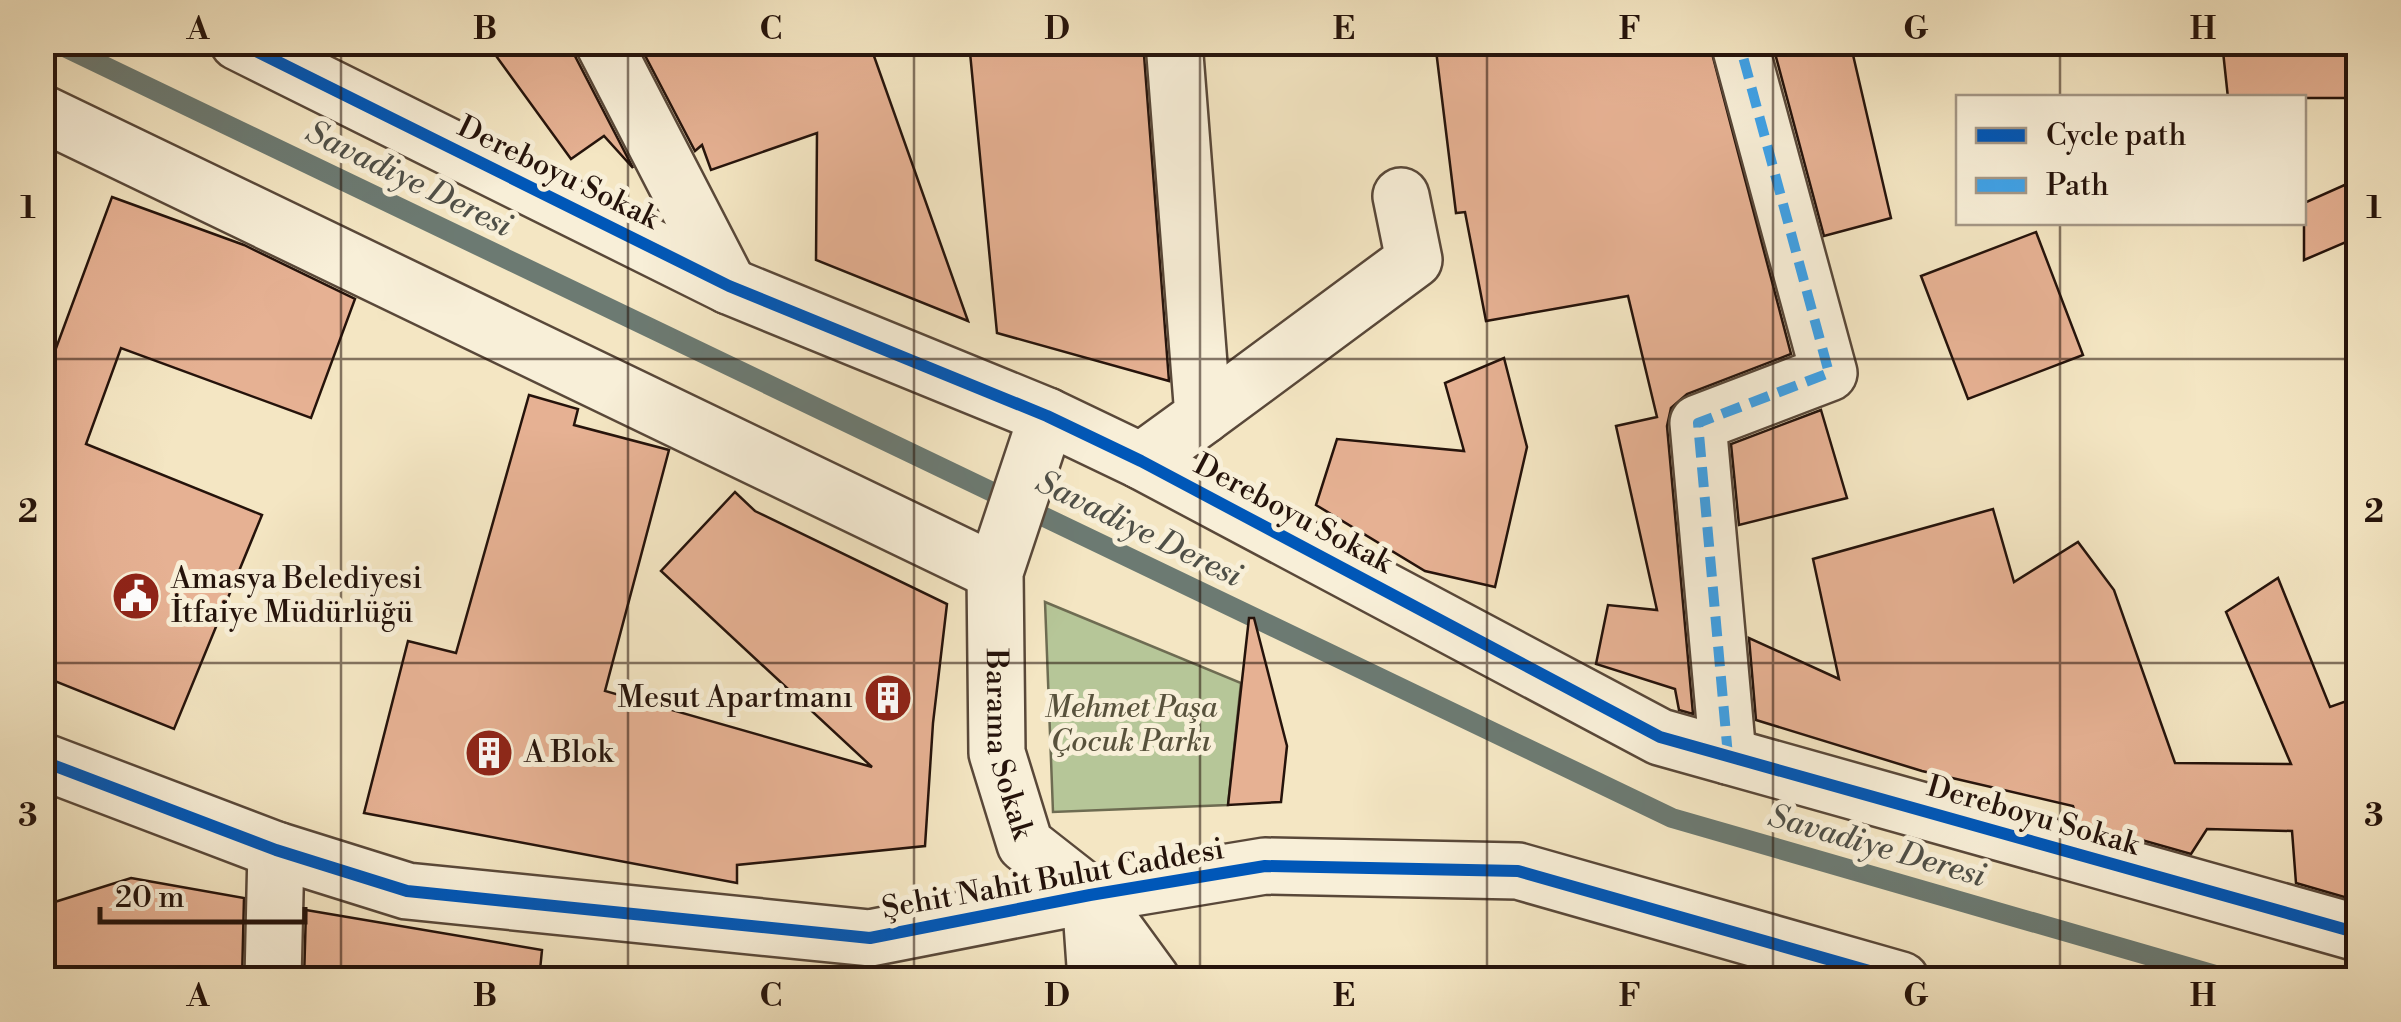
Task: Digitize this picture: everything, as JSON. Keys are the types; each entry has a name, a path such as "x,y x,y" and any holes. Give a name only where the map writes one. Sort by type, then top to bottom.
{"street":[{"name":"Dereboyu Sokak","path":"238,42 729,286 1042,431 1141,462 1660,737 2358,933"},
{"path":"603,42 729,286"},
{"path":"1174,42 1202,416"},
{"path":"1728,756 1698,423 1829,373 1740,42"},
{"path":"42,112 995,572"},
{"path":"1141,462 1414,260 1401,196"},
{"name":"Barama Sokak","path":"1042,431 995,572 997,753 1025,844 1090,895 1152,980"},
{"name":"Şehit Nahit Bulut Caddesi","path":"46,766 276,850 406,891 870,938 1264,866 1518,871 1901,980"},
{"path":"273,980 276,850"},
{"path":"1090,895 1096,980"}],"green space":[{"name":"Mehmet Paşa Çocuk Parkı","path":"1045,602 1241,683 1228,805 1053,812"}],"building":[{"path":"486,42 572,42 575,56 633,168 604,136 571,159"},
{"path":"638,42 869,42 968,321 816,260 817,133 711,170 702,145 695,151"},
{"path":"969,42 1143,42 1169,381 997,333"},
{"path":"1435,42 1709,42 1791,354 1687,394 1671,408 1667,426 1693,714 1679,710 1675,689 1596,664 1608,605 1657,610 1616,426 1657,417 1628,296 1486,321 1465,212 1456,213"},
{"path":"1772,42 1850,42 1891,218 1824,236"},
{"path":"2222,42 2358,42 2358,98 2228,95"},
{"path":"2358,179 2358,237 2304,260 2306,202"},
{"path":"112,197 244,245 355,299 311,418 121,348 86,444 262,515 174,729 42,676 42,386"},
{"path":"2036,232 2083,355 1968,399 1921,276"},
{"path":"1504,358 1527,447 1495,587 1425,571 1316,505 1337,439 1464,451 1445,383"},
{"path":"529,395 578,409 574,425 669,450 605,691 872,767 661,571 735,492 755,511 947,604 933,723 925,846 737,865 737,883 364,813 408,641 456,653"},
{"path":"1821,410 1847,498 1739,525 1731,444"},
{"path":"1993,509 2014,582 2078,542 2114,590 2175,763 2291,764 2226,612 2278,578 2330,707 2358,697 2358,901 2296,883 2292,831 2207,829 2191,854 2078,822 2073,806 1922,771 1756,720 1749,638 1839,679 1813,559"},
{"path":"1249,618 1254,618 1287,746 1281,802 1228,805"},
{"path":"131,878 244,898 242,980 42,980 42,906"},
{"path":"306,910 542,950 539,980 304,980"}],"waterway":[{"name":"Savadiye Deresi","path":"54,42 1672,818 2233,980"}],"marked path":[{"path":"1728,756 1698,423 1829,373 1739,42"}],"cycle path":[{"path":"238,42 729,286 1047,416 1141,461 1660,737 2358,933"},
{"path":"42,761 276,850 407,891 870,938 1265,866 1518,871 1901,980"}],"place":[{"name":"Amasya Belediyesi İtfaiye Müdürlüğü","path":"136,596"},
{"name":"Mesut Apartmanı","path":"888,698"},
{"name":"A Blok","path":"489,753"}]}
